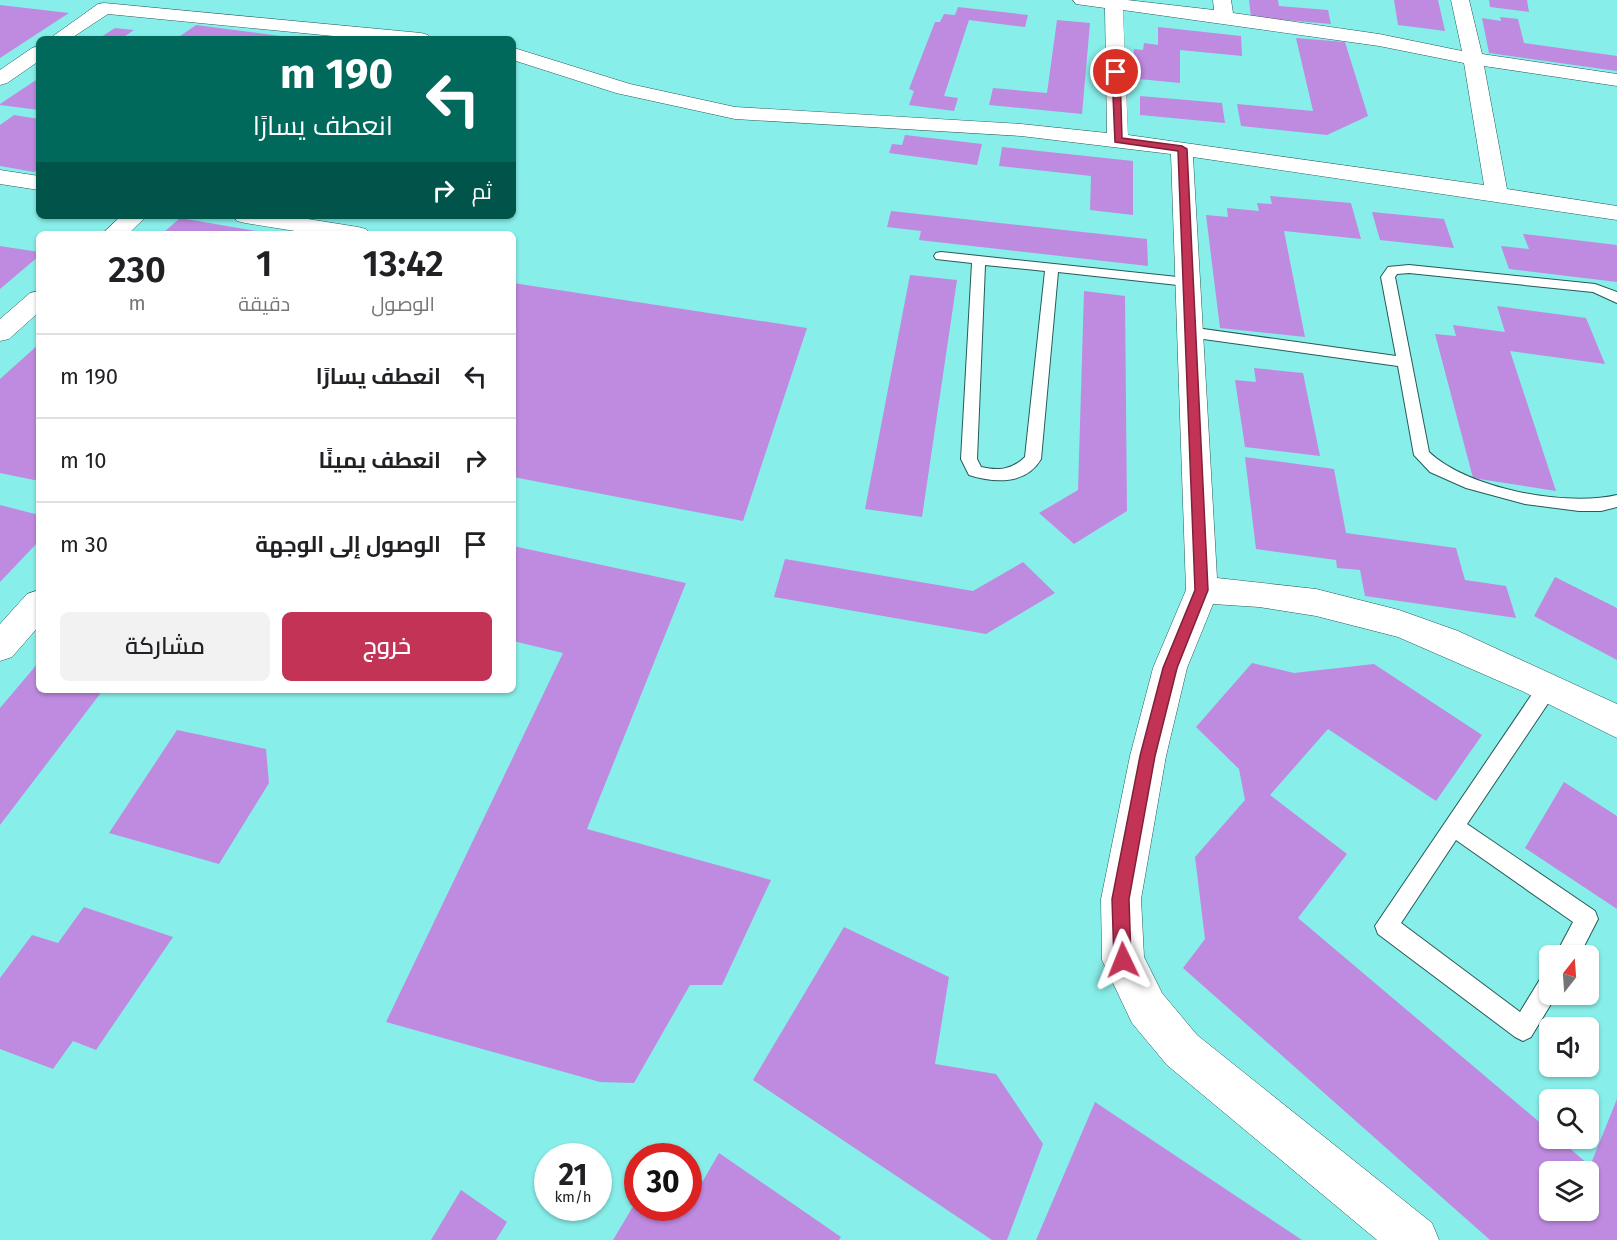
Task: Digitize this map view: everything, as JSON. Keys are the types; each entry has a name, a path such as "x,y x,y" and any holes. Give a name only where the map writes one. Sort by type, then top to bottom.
{"street":[{"path":"1082,0 1113,4 1223,9 1473,59 1617,80"},
{"path":"1460,0 1497,194"},
{"path":"63,36 111,4 365,36"},
{"path":"1113,4 1118,140"},
{"path":"0,79 36,54"},
{"path":"516,55 644,95 689,106 735,113 1021,130 1118,140 1617,213"},
{"path":"1182,149 1202,590 1170,668 1148,756 1121,899 1123,960 1147,1008 1182,1050 1414,1240"},
{"path":"0,177 36,183"},
{"path":"118,231 132,219"},
{"path":"264,219 339,231"},
{"path":"366,231 376,219"},
{"path":"0,333 36,302"},
{"path":"1202,590 1245,591 1281,596 1373,616 1426,633 1582,702 1617,722"},
{"path":"0,647 36,606"}],"lane":[{"path":"941,256 1187,282"},
{"path":"979,260 969,459 975,471 987,475 1005,475 1024,469 1033,459 1052,267"},
{"path":"1617,299 1595,288 1409,268 1394,270 1388,277 1422,455 1436,468 1463,481 1543,500 1608,506 1617,501"},
{"path":"1189,332 1404,362"},
{"path":"1539,1002 1523,1029 1386,926 1548,687"},
{"path":"1454,826 1587,919 1572,945"}],"building":[{"path":"1249,0 1278,0 1279,6 1328,10 1331,24 1251,17"},
{"path":"1394,0 1438,0 1445,31 1398,25"},
{"path":"1489,0 1527,0 1529,12 1490,7"},
{"path":"0,5 69,13 0,58"},
{"path":"958,7 1028,15 1025,27 969,20 944,96 958,98 954,111 909,105 914,91 909,89 935,22 940,22 944,14 955,15"},
{"path":"1500,17 1518,19 1524,43 1617,56 1617,71 1489,53 1482,18 1501,21"},
{"path":"1057,20 1090,23 1082,114 989,105 993,88 1047,93"},
{"path":"196,25 281,36 180,36"},
{"path":"1158,27 1241,36 1242,56 1180,50 1180,83 1139,79 1140,74 1132,73 1134,49 1143,50 1144,43 1158,45"},
{"path":"115,28 134,30 125,36 103,36"},
{"path":"1296,38 1345,42 1368,116 1327,135 1241,126 1237,104 1313,111"},
{"path":"36,80 36,110 0,104"},
{"path":"1140,96 1222,103 1225,123 1140,115"},
{"path":"14,115 36,119 36,171 0,166 0,125"},
{"path":"905,135 982,144 977,165 889,153 892,144 902,145"},
{"path":"1002,147 1133,161 1133,215 1090,210 1091,176 999,166"},
{"path":"1270,196 1351,203 1361,239 1284,231 1305,337 1220,328 1206,215 1228,217 1227,208 1259,211 1257,203 1272,204"},
{"path":"891,211 1147,239 1148,266 919,240 921,231 887,227"},
{"path":"1372,212 1444,219 1454,248 1380,240"},
{"path":"179,219 186,219 255,231 165,231"},
{"path":"1523,234 1617,245 1617,282 1509,269 1501,246 1529,249"},
{"path":"0,246 36,252 36,259 0,289"},
{"path":"910,275 957,280 922,517 865,509"},
{"path":"516,283 807,328 743,521 516,478"},
{"path":"1084,291 1125,296 1127,511 1074,544 1039,513 1078,490"},
{"path":"1497,306 1586,318 1605,364 1510,351 1556,491 1473,478 1435,334 1456,336 1453,325 1505,332"},
{"path":"36,347 36,480 0,473 0,379"},
{"path":"1254,368 1303,373 1320,456 1245,447 1235,380 1256,382"},
{"path":"1245,457 1334,469 1346,533 1456,548 1465,580 1506,586 1516,618 1365,596 1360,570 1337,568 1336,560 1256,549"},
{"path":"0,505 36,514 36,544 0,582"},
{"path":"516,547 686,583 587,829 771,880 722,985 690,985 634,1083 600,1082 386,1022 563,653 516,642"},
{"path":"785,559 973,591 1023,562 1055,593 986,634 774,597"},
{"path":"1555,577 1617,608 1617,660 1534,616"},
{"path":"1252,663 1294,673 1374,664 1482,735 1436,801 1328,729 1270,795 1347,854 1298,918 1539,1122 1539,1149 1571,1149 1584,1161 1539,1161 1539,1221 1599,1221 1599,1161 1592,1161 1597,1149 1599,1149 1599,1144 1617,1099 1617,1240 1490,1240 1183,968 1205,939 1195,857 1245,800 1239,769 1196,727"},
{"path":"36,666 36,693 101,693 0,825 0,708"},
{"path":"177,730 266,749 269,783 219,864 109,833"},
{"path":"1564,782 1617,816 1617,909 1525,848"},
{"path":"84,907 173,937 96,1050 73,1041 53,1069 0,1049 0,978 32,935 58,943"},
{"path":"844,927 949,977 935,1064 996,1074 1043,1144 1007,1240 992,1240 753,1080"},
{"path":"1095,1102 1302,1240 1036,1240"},
{"path":"719,1153 841,1237 839,1240 613,1240 624,1221 702,1221 702,1183"},
{"path":"461,1190 507,1222 496,1240 431,1240"}],"route":[{"path":"1116,72 1118,140 1182,149 1202,590 1170,668 1148,756 1121,899 1123,960"}]}
